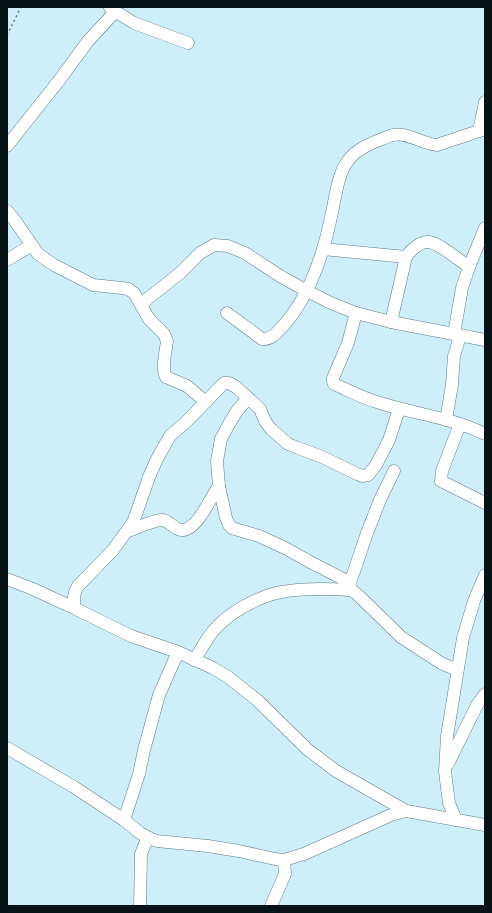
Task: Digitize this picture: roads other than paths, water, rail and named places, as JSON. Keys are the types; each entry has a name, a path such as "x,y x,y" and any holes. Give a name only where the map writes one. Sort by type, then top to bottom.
{"street":[{"path":"7,146 61,78 112,9 134,23 188,43"},
{"path":"227,313 260,338 265,340 270,339 288,320 307,291 323,249 342,171 354,153 366,146 393,135 402,135 431,145 437,145 482,130 485,102"},
{"path":"7,211 38,254 46,260 93,285 128,289 134,293 149,320 164,334 166,338 164,370 166,377 184,383 206,402"},
{"path":"446,420 452,385 462,288 485,228"},
{"path":"391,322 406,257 411,250 420,244 429,242 437,245 469,267"},
{"path":"7,260 32,245"},
{"path":"140,304 180,273 200,253 214,245 228,246 245,254 307,291 356,313 391,322 485,340"},
{"path":"323,249 406,257"},
{"path":"356,313 348,343 333,378 333,383 375,402 460,424 485,434"},
{"path":"74,608 74,593 78,586 112,550 134,520 149,477 166,443 174,432 187,421 224,383 229,383 236,387 260,409 265,421 271,429 288,444 320,456 357,474 367,476 372,472 389,440 400,409"},
{"path":"248,398 229,424 221,439 217,461 219,486 229,525 232,528 259,536 285,548 348,586 388,625 407,641 441,663 457,670"},
{"path":"460,424 442,471 441,481 485,503"},
{"path":"348,586 380,500 394,471"},
{"path":"126,532 162,520 177,528 187,530 199,519 219,486"},
{"path":"456,820 449,804 445,771 447,736 463,638 474,601 485,575"},
{"path":"7,579 33,589 131,636 178,652 213,668 233,681 257,700 307,749 336,771 406,811 482,823"},
{"path":"194,660 213,632 226,619 240,609 265,596 348,586"},
{"path":"124,820 139,774 159,695 178,652"},
{"path":"445,771 477,705 485,694"},
{"path":"7,748 74,787 124,820 140,833 157,841 216,847 284,860 304,854 391,815 406,811"},
{"path":"140,906 141,854 149,838"},
{"path":"271,906 285,874 284,860"}]}
